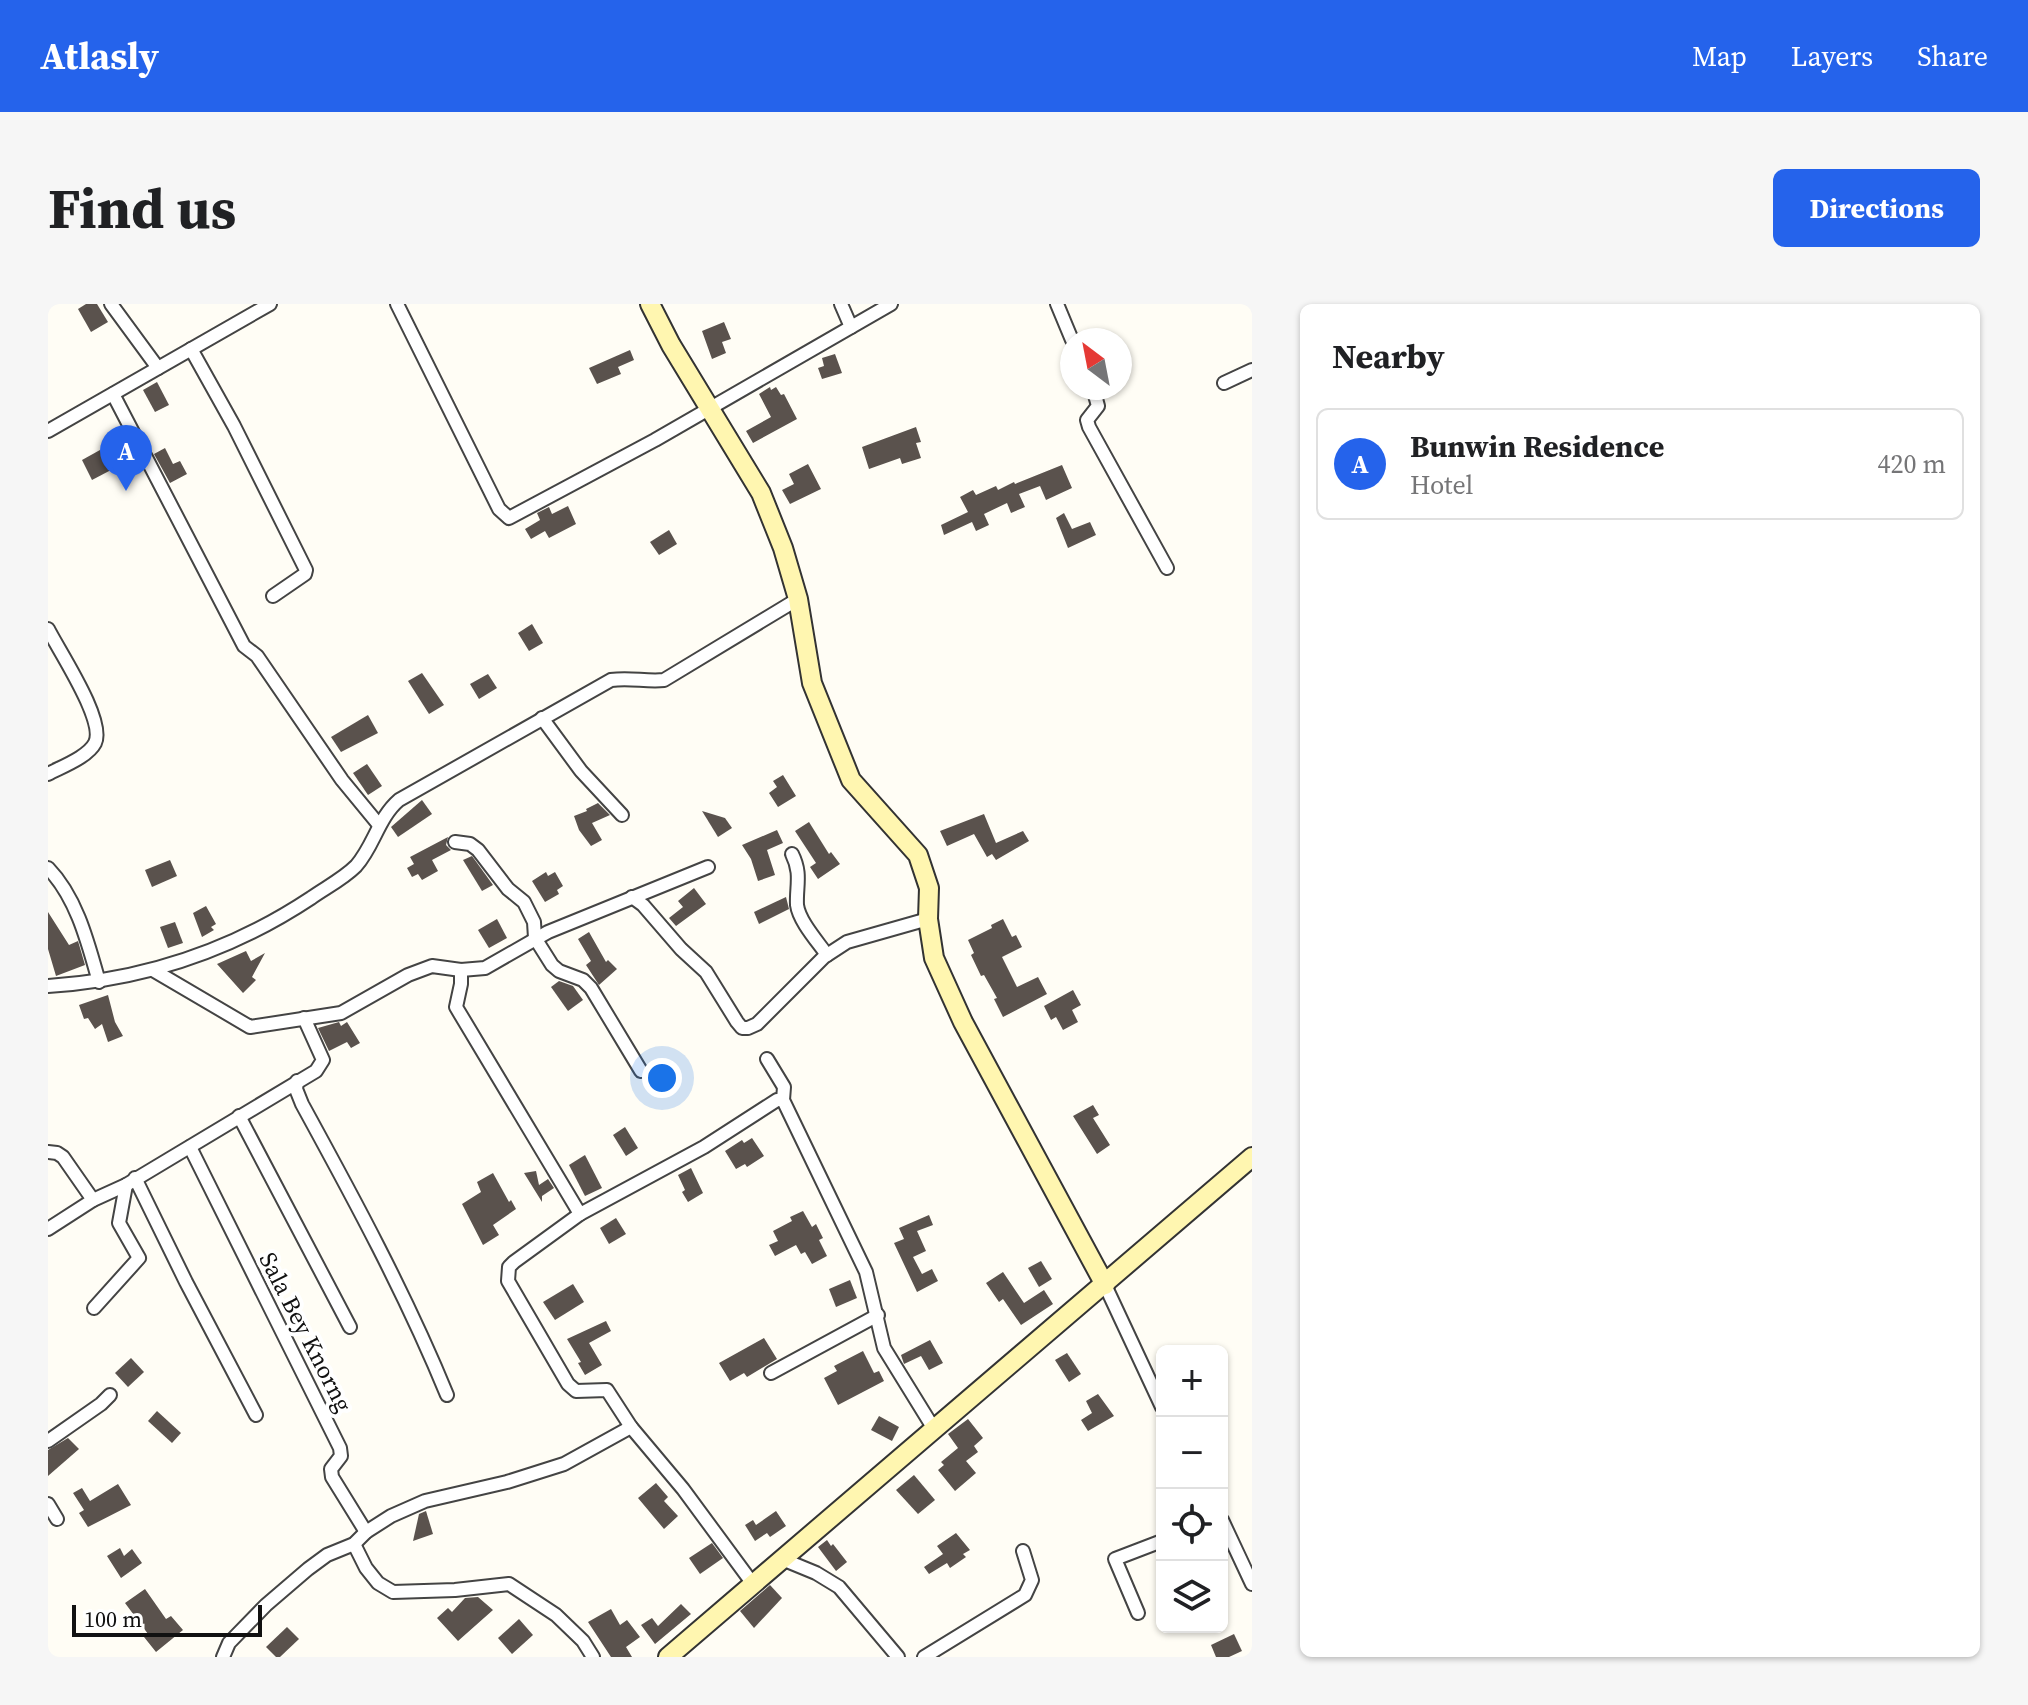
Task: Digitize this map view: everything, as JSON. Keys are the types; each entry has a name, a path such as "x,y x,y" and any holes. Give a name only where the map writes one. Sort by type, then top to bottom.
{"street":[{"path":"111,304 158,368"},
{"path":"48,431 270,304"},
{"path":"397,304 499,509 509,518 891,304"},
{"path":"650,304 671,345 761,493 783,548 798,599 812,683 851,780 918,855 929,888 928,919 934,958 963,1022 1108,1282 1156,1393"},
{"path":"841,304 851,327"},
{"path":"1057,304 1067,328"},
{"path":"191,349 234,426 306,570 305,574 273,596"},
{"path":"1224,383 1252,370"},
{"path":"113,394 244,646 257,656 342,780 379,825"},
{"path":"1096,400 1098,406 1087,420 1089,427 1167,568"},
{"path":"48,986 99,982 153,970 235,941 279,920 357,865 388,810 399,800 611,680 629,677 646,682 664,680 798,599"},
{"path":"48,629 92,711 96,738 84,754 48,774"},
{"path":"542,718 581,771 622,815"},
{"path":"455,842 470,844 478,850 508,889 524,902 534,922 535,938 559,971 576,977 591,988 641,1071"},
{"path":"792,854 800,882 799,913 827,955"},
{"path":"153,970 250,1027 341,1013 408,975 432,966 461,970 485,968 535,938 708,867"},
{"path":"48,868 63,884 99,982"},
{"path":"632,897 706,972 742,1028 757,1024 827,955 847,942 928,919"},
{"path":"461,970 456,1007 580,1214"},
{"path":"48,1229 316,1071 323,1060 304,1018"},
{"path":"767,1059 784,1087 783,1100 860,1258 878,1315 884,1348 934,1429"},
{"path":"297,1081 296,1089 302,1104 374,1237 428,1348 447,1395"},
{"path":"753,1584 683,1489 631,1427 607,1390 576,1391 568,1384 508,1281 509,1267 514,1262 580,1214 704,1147 774,1102 783,1100"},
{"path":"239,1116 350,1327"},
{"name":"Sala Bey Knorng","path":"190,1147 340,1448 341,1456 331,1469 332,1477 366,1532"},
{"path":"48,1152 63,1157 93,1200"},
{"path":"668,1657 1252,1157"},
{"path":"94,1308 139,1258 119,1223 131,1182"},
{"path":"131,1182 256,1415"},
{"path":"771,1373 878,1315"},
{"path":"48,1441 110,1395"},
{"path":"223,1657 229,1643 266,1605 327,1555 354,1544 366,1532 425,1501 507,1482 564,1464 631,1427"},
{"path":"48,1504 57,1519"},
{"path":"1228,1533 1252,1584"},
{"path":"1138,1613 1115,1559 1156,1543"},
{"path":"354,1544 378,1583 393,1592 509,1584 556,1615 583,1641 593,1657"},
{"path":"924,1657 1025,1595 1032,1580 1023,1551"},
{"path":"782,1559 816,1573 839,1587 898,1657"}],"building":[{"path":"86,304 97,304 108,322 91,332 78,309"},
{"path":"724,322 731,339 722,342 726,353 712,359 702,331"},
{"path":"630,350 634,360 618,367 621,374 597,384 589,368"},
{"path":"835,354 842,373 822,379 818,368 824,366 822,358"},
{"path":"157,382 169,405 155,412 143,390"},
{"path":"770,387 771,390 776,387 781,395 784,394 797,419 753,443 746,431 771,417 759,394"},
{"path":"916,427 921,442 916,443 921,458 902,464 900,458 869,469 862,447"},
{"path":"165,448 173,464 180,461 187,474 170,483 154,454"},
{"path":"100,450 111,470 92,480 82,460"},
{"path":"808,464 821,489 790,504 782,490 794,484 789,474"},
{"path":"1062,465 1072,488 1046,500 1040,486 1019,494 1025,507 1011,513 1007,503 984,514 989,525 976,531 972,522 944,535 941,525 968,512 960,497 973,490 976,495 996,486 998,490"},
{"path":"568,506 576,524 549,538 545,531 531,539 525,529 540,520 537,513 549,507 552,514"},
{"path":"1064,513 1072,529 1090,522 1096,535 1068,548 1056,518"},
{"path":"669,530 677,544 659,555 650,542"},
{"path":"532,624 543,643 529,651 518,633"},
{"path":"422,673 444,705 429,714 408,681"},
{"path":"488,674 497,688 479,699 470,684"},
{"path":"368,715 378,733 341,752 331,737"},
{"path":"367,764 382,786 368,795 353,773"},
{"path":"783,775 796,796 778,807 769,793 777,787 773,781"},
{"path":"422,800 432,814 398,837 391,827"},
{"path":"598,803 610,815 592,823 602,840 591,846 579,830 574,816"},
{"path":"702,811 725,818 732,828 718,837"},
{"path":"984,814 996,843 1023,831 1029,841 996,860 992,854 987,857 974,834 947,846 940,831"},
{"path":"809,822 829,854 831,852 840,864 818,879 810,867 816,863 795,831"},
{"path":"777,830 783,843 767,850 775,875 758,881 751,859 742,845"},
{"path":"448,837 446,845 451,850 432,860 438,871 422,880 418,874 412,877 407,868 414,864 410,857"},
{"path":"472,856 493,885 482,891 463,860"},
{"path":"170,860 177,876 152,887 145,870"},
{"path":"546,872 548,876 555,872 563,886 557,890 559,894 545,902 532,881"},
{"path":"694,888 706,904 676,926 669,918 683,907 678,901"},
{"path":"786,897 789,909 759,924 754,912"},
{"path":"206,906 216,924 211,927 214,930 202,937 193,913"},
{"path":"48,912 69,945 78,941 85,965 56,976 48,949"},
{"path":"497,919 507,938 489,948 478,930"},
{"path":"1003,919 1012,937 1016,935 1022,947 1002,957 1017,987 1038,977 1047,994 1003,1017 994,999 997,998 971,955 974,953 968,940"},
{"path":"175,922 183,943 168,948 160,927"},
{"path":"589,932 606,962 608,960 617,969 599,985 586,965 591,961 578,939"},
{"path":"246,951 251,961 265,953 252,977 256,980 243,993 217,964"},
{"path":"559,981 573,986 583,1000 568,1011 551,987"},
{"path":"1073,990 1081,1005 1072,1010 1078,1022 1063,1030 1056,1017 1051,1020 1044,1006"},
{"path":"108,995 115,1022 123,1036 108,1042 102,1024 95,1029 88,1018 84,1019 79,1005"},
{"path":"339,1022 341,1026 347,1022 360,1043 351,1048 347,1042 329,1051 318,1028"},
{"path":"1093,1105 1099,1115 1093,1118 1110,1145 1097,1154 1073,1116"},
{"path":"625,1127 638,1148 626,1156 613,1135"},
{"path":"752,1138 764,1156 747,1167 745,1164 736,1169 725,1151 742,1140 744,1143"},
{"path":"585,1155 602,1188 585,1196 569,1165"},
{"path":"691,1168 703,1193 688,1202 678,1175"},
{"path":"536,1171 539,1185 548,1179 554,1188 542,1196 542,1202 524,1173"},
{"path":"493,1173 516,1209 493,1225 499,1235 483,1245 462,1204 481,1192 477,1182"},
{"path":"803,1211 812,1227 816,1224 827,1256 812,1264 796,1245 775,1256 769,1245 778,1241 773,1231"},
{"path":"929,1215 933,1225 917,1231 926,1251 913,1257 922,1274 932,1269 938,1281 917,1292 894,1243 904,1239 899,1228"},
{"path":"616,1218 626,1234 609,1244 600,1228"},
{"path":"1041,1261 1052,1279 1039,1287 1028,1268"},
{"path":"1003,1272 1024,1303 1044,1290 1053,1304 1021,1325 1003,1299 999,1302 986,1283"},
{"path":"850,1280 857,1298 836,1307 829,1289"},
{"path":"573,1284 584,1302 555,1320 543,1302"},
{"path":"606,1321 611,1331 589,1343 602,1365 585,1375 567,1339"},
{"path":"764,1338 777,1359 747,1377 744,1373 730,1381 719,1363"},
{"path":"930,1340 943,1363 929,1370 921,1356 904,1364 901,1355"},
{"path":"863,1351 874,1373 879,1371 884,1381 838,1405 824,1378 837,1371 834,1366"},
{"path":"1067,1353 1081,1374 1069,1382 1055,1360"},
{"path":"131,1358 144,1372 128,1387 115,1373"},
{"path":"1098,1394 1114,1416 1088,1431 1081,1420 1092,1413 1086,1401"},
{"path":"157,1411 181,1433 172,1443 148,1421"},
{"path":"879,1416 899,1427 892,1441 871,1430"},
{"path":"968,1419 983,1438 974,1446 978,1452 966,1461 976,1473 955,1491 938,1470 944,1465 941,1462 958,1448 948,1434"},
{"path":"68,1438 79,1449 48,1476 48,1450"},
{"path":"914,1475 935,1500 918,1514 896,1490"},
{"path":"656,1483 668,1497 664,1501 678,1516 664,1529 638,1498"},
{"path":"118,1484 131,1505 88,1527 79,1513 84,1510 73,1493 82,1488 90,1501"},
{"path":"426,1511 433,1534 413,1541 419,1514"},
{"path":"776,1511 786,1526 770,1537 767,1533 755,1541 745,1525 753,1520 756,1525"},
{"path":"956,1533 970,1550 963,1554 966,1557 950,1568 947,1563 929,1574 924,1567 943,1554 937,1546"},
{"path":"827,1540 847,1562 836,1571 818,1547"},
{"path":"712,1543 723,1558 700,1574 689,1558"},
{"path":"120,1548 124,1556 132,1549 142,1563 121,1578 107,1556"},
{"path":"770,1585 782,1598 754,1628 740,1611"},
{"path":"145,1589 166,1619 171,1616 183,1630 156,1652 144,1637 148,1634 125,1603"},
{"path":"478,1597 493,1610 458,1641 437,1618 448,1608 452,1612 465,1598"},
{"path":"681,1604 691,1614 655,1644 641,1625 652,1618 658,1626"},
{"path":"611,1609 620,1625 627,1620 640,1637 626,1647 632,1657 611,1657 588,1622"},
{"path":"519,1619 533,1635 512,1654 498,1638"},
{"path":"287,1627 299,1639 280,1657 276,1657 266,1647"},
{"path":"1234,1634 1242,1651 1229,1657 1216,1657 1211,1645"}],"place":[{"name":"Bunwin Residence","path":"126,491"}]}
